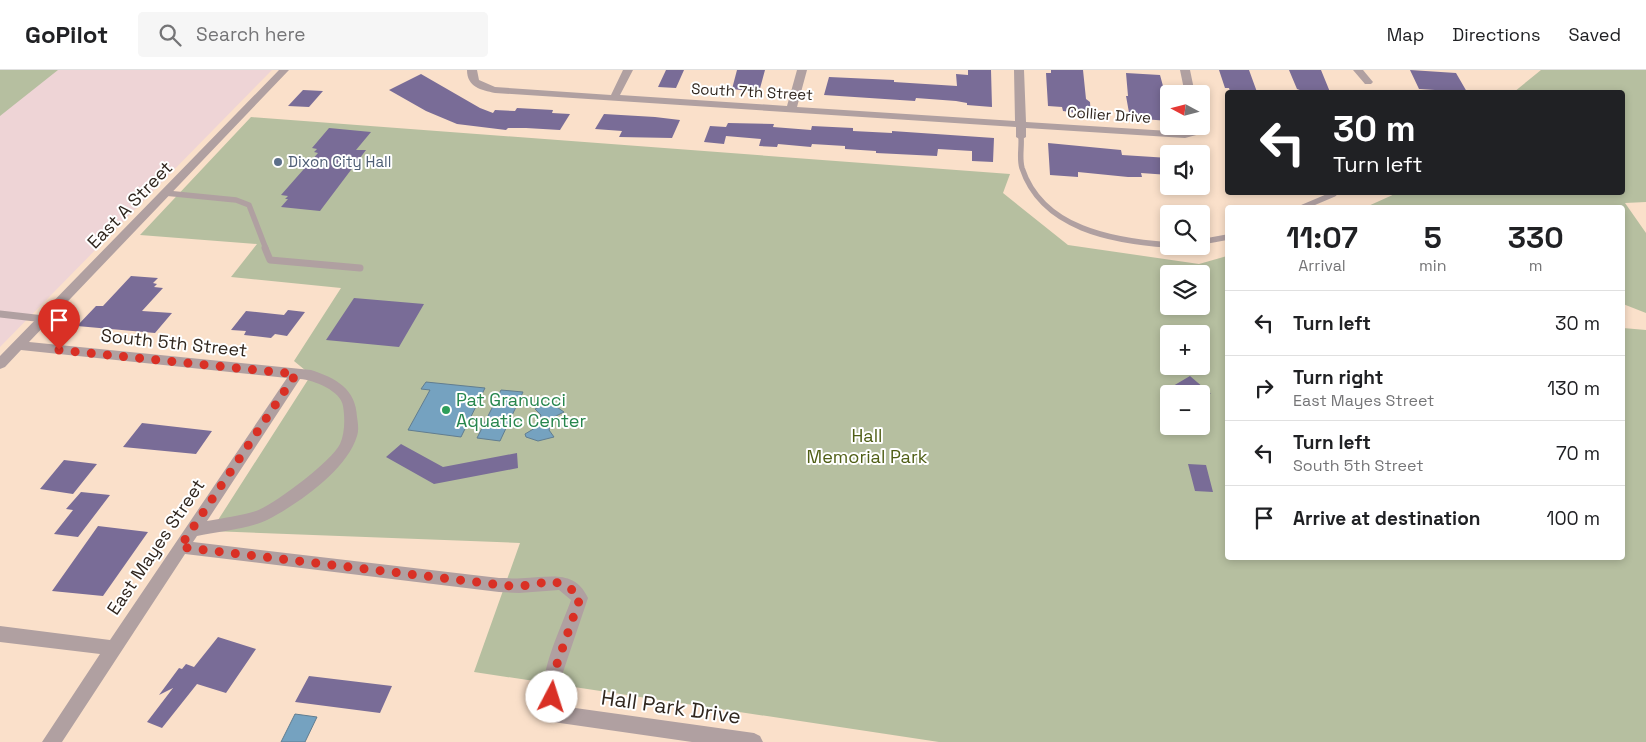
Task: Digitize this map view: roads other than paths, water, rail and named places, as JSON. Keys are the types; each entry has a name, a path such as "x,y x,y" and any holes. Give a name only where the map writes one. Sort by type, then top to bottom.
{"street":[{"name":"East A Street","path":"0,364 284,70"},
{"name":"South 7th Street","path":"472,70 473,82 485,89 1044,126"},
{"path":"614,98 628,70"},
{"path":"792,108 802,70"},
{"path":"1019,70 1022,136"},
{"path":"1185,70 1188,85"},
{"path":"1358,70 1368,82"},
{"name":"Collier Drive","path":"1044,126 1160,133"},
{"name":"South 5th Street","path":"18,345 296,374"},
{"path":"191,531 261,516 302,490 324,472 345,449 351,434 351,418 350,404 342,391 311,375 296,374"},
{"name":"East Mayes Street","path":"51,742 296,374"},
{"name":"Hall Park Drive","path":"180,547 513,586 550,581 572,588 580,598 551,681 553,713 754,742"},
{"path":"0,634 113,648"}],"lane":[{"path":"1022,136 1022,166 1031,188 1050,210 1083,230 1132,243 1160,245"},
{"path":"165,193 236,200 249,204 270,260 360,268"},
{"path":"1308,205 1332,195"},
{"path":"1210,240 1225,238"},
{"path":"0,314 44,319"}],"water":[{"name":"Pat Granucci Aquatic Center","path":"426,382 485,388 461,437 408,430 430,390 421,389"},
{"path":"501,390 523,392 500,441 477,438"},
{"path":"554,405 564,412 554,417 549,430 554,437 538,441 526,437 525,434 535,428 541,415 535,409"},
{"path":"295,714 317,717 305,742 281,742"}],"place":[{"name":"Dixon City Hall","path":"278,162"},
{"name":"Pat Granucci Aquatic Center","path":"446,410"}],"park label":[{"name":"Hall Memorial Park","path":"867,446"}]}
